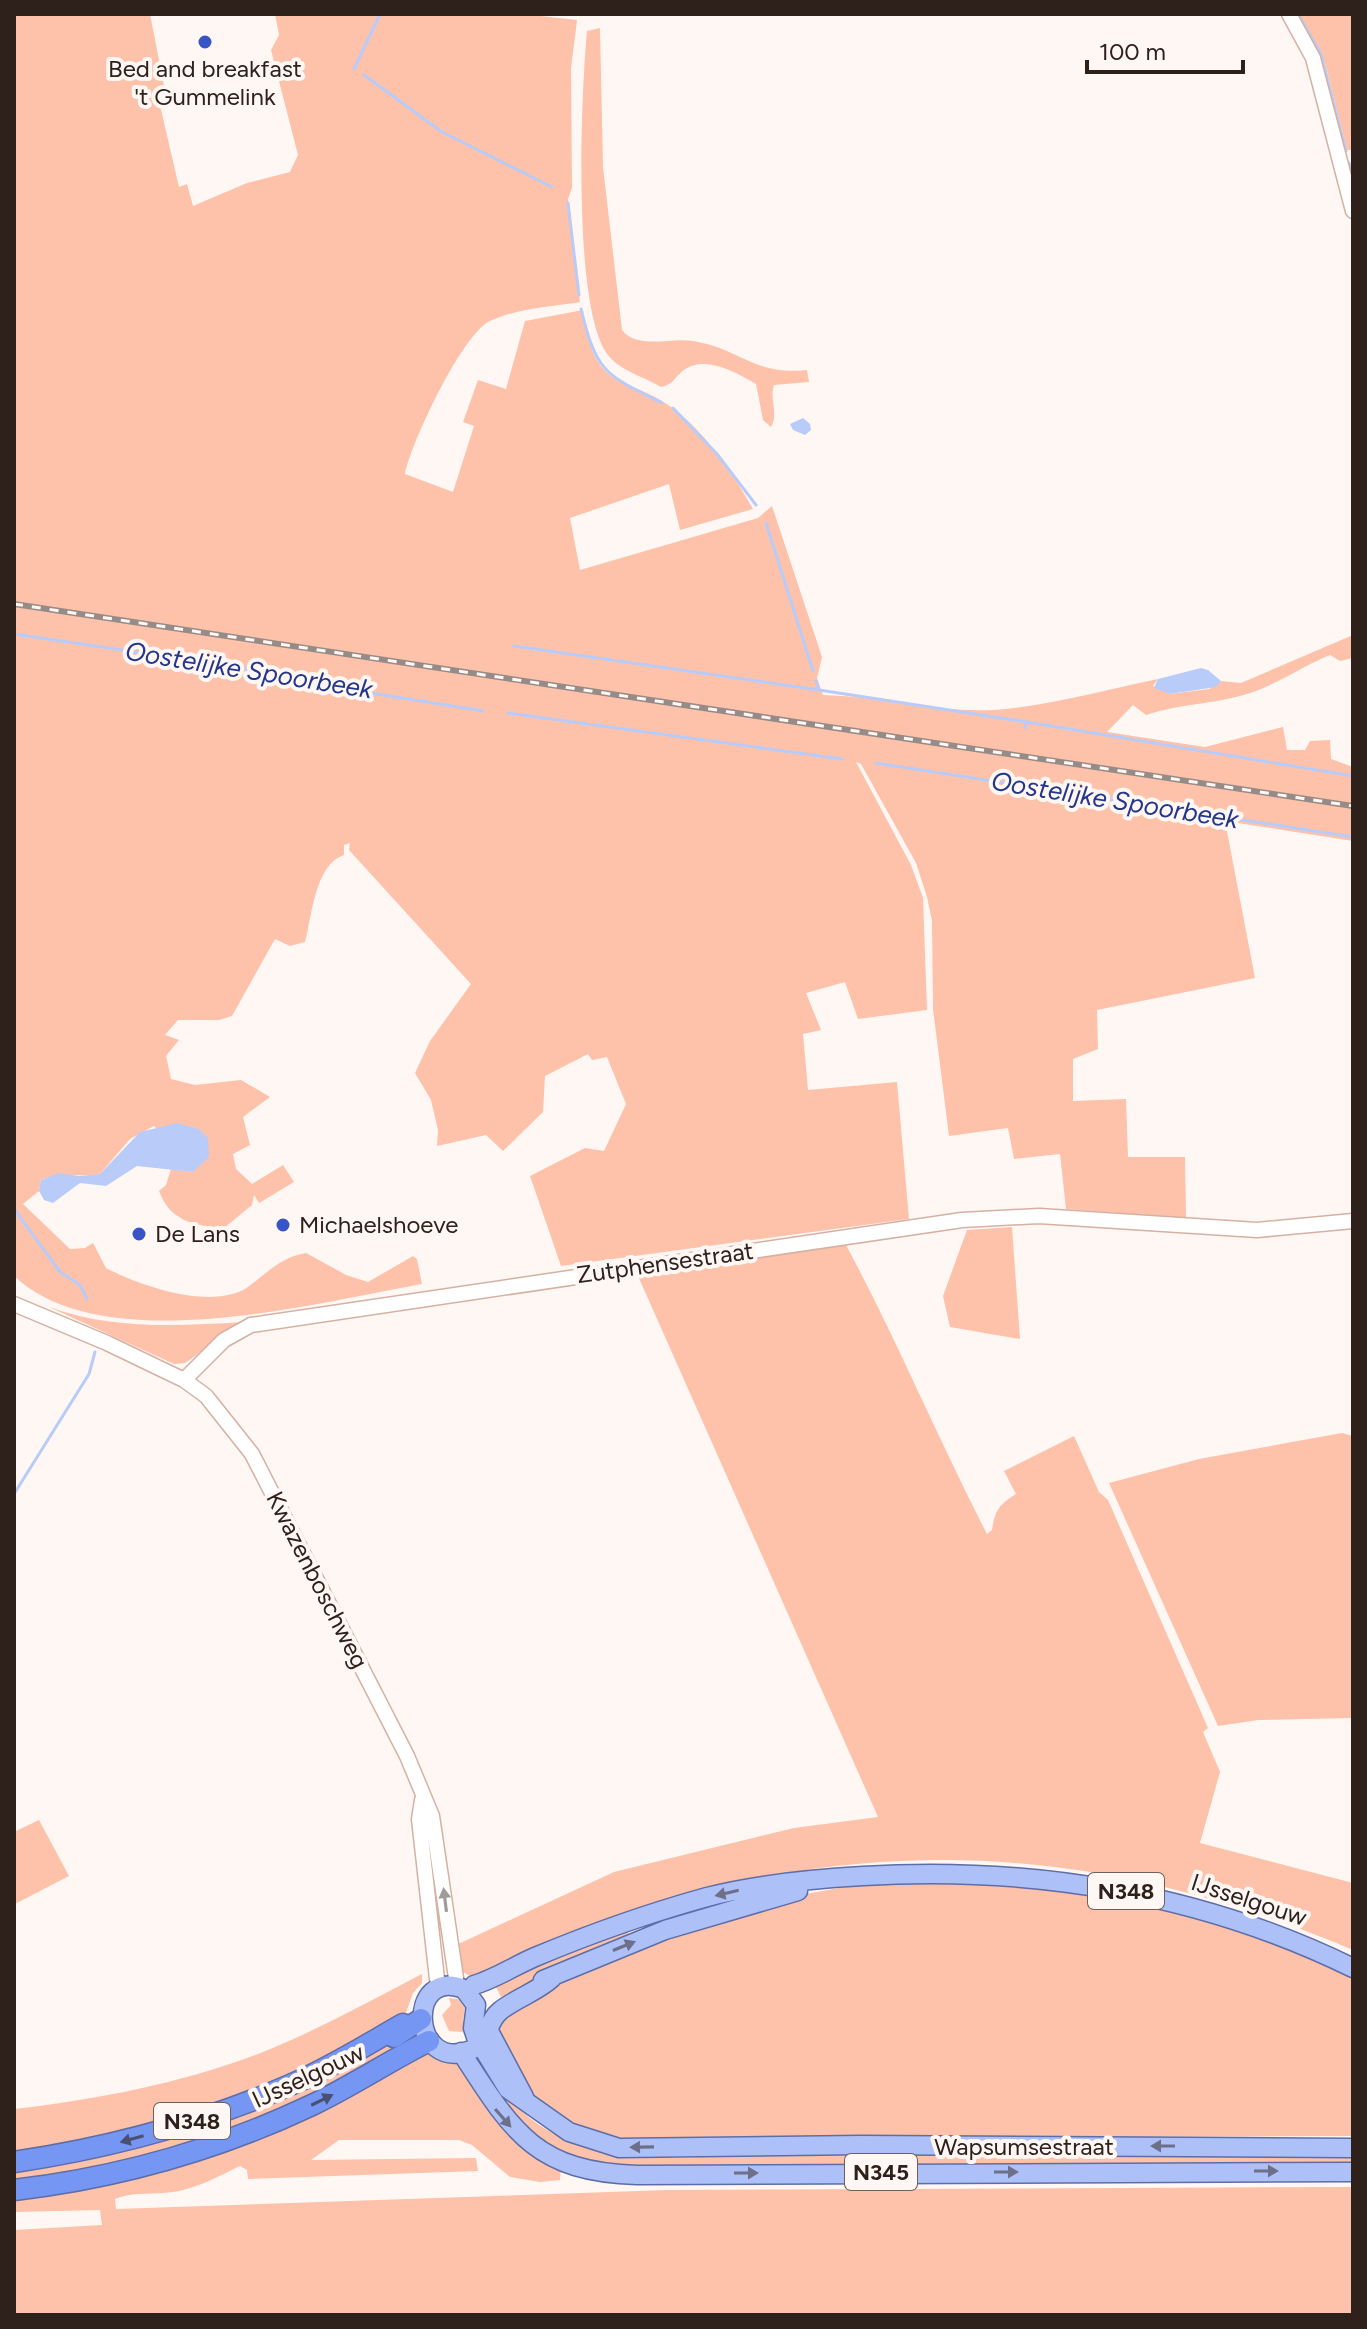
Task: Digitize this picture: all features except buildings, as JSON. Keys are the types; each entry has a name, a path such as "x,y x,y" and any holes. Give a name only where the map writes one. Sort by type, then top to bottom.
{"highway":[{"name":"IJsselgouw","path":"14,2162 115,2144 186,2123 292,2085 412,2021"},
{"name":"IJsselgouw","path":"14,2190 77,2182 187,2154 285,2117 434,2041"}],"main road":[{"name":"IJsselgouw","path":"461,2052 552,1978 644,1938 708,1915 795,1892 887,1874"},
{"name":"IJsselgouw","path":"474,1990 556,1950 623,1924 720,1894 792,1881 887,1874 993,1874 1112,1888 1259,1928 1353,1968"},
{"path":"434,2041 430,2015 442,1982"},
{"path":"461,2052 434,2041 412,2021 418,1997 442,1982 474,1990 478,2011 473,2028 485,2030"},
{"path":"434,2041 461,2045 485,2030"},
{"name":"Wapsumsestraat","path":"485,2030 499,2078 569,2132 619,2148 861,2145 1353,2148"},
{"name":"Wapsumsestraat","path":"461,2052 494,2108 514,2131 548,2155 593,2171 637,2175 1353,2172"}],"street":[{"path":"1289,14 1313,58 1353,211"},
{"name":"Zutphensestraat","path":"184,1380 224,1340 251,1325 962,1220 1039,1216 1257,1230 1353,1221"},
{"path":"14,1304 184,1380"},
{"name":"Kwazenboschweg","path":"184,1380 206,1396 252,1454 407,1756 422,1800 432,1816 442,1982"},
{"name":"Kwazenboschweg","path":"422,1800 419,1819 430,1920 442,1982"}],"shaded area":[{"path":"14,14 150,14 164,86 156,88 179,187 187,184 193,206 247,183 290,172 298,155 271,50 279,35 275,14 522,14 577,20 571,69 572,188 568,199 580,302 511,313 490,321 479,330 439,391 405,474 453,492 474,426 463,422 478,380 506,389 525,321 583,310 588,339 596,359 606,372 667,404 686,419 723,461 753,509 680,530 669,484 570,518 580,570 758,518 772,506 822,657 817,678 823,695 930,707 994,710 1035,705 1158,679 1153,686 1170,694 1209,689 1221,681 1241,683 1353,635 1353,658 1340,661 1330,655 1266,687 1229,699 1146,715 1133,705 1107,732 1205,747 1283,727 1287,750 1305,750 1310,741 1330,740 1331,759 1353,767 1353,841 1225,821 1255,978 1097,1010 1098,1049 1073,1059 1073,1101 1126,1099 1128,1157 1185,1157 1186,1218 1066,1209 1060,1154 1014,1159 1008,1128 949,1136 933,1009 932,921 927,897 916,863 861,764 856,762 911,865 923,898 927,1010 858,1019 845,982 806,993 821,1030 803,1034 808,1090 897,1082 909,1219 561,1266 530,1176 585,1148 604,1151 626,1104 607,1057 592,1060 588,1054 545,1076 543,1112 503,1151 486,1135 437,1146 438,1130 431,1100 415,1073 430,1041 471,984 349,850 350,843 344,845 344,855 334,860 321,880 305,942 290,946 275,939 232,1016 219,1020 178,1020 165,1035 179,1040 166,1056 171,1079 195,1085 241,1080 270,1097 243,1117 250,1145 233,1154 236,1169 252,1184 283,1165 294,1182 259,1203 254,1195 252,1205 224,1228 184,1220 170,1209 159,1191 166,1185 171,1169 193,1172 154,1126 130,1139 100,1174 56,1176 41,1180 39,1191 23,1204 70,1249 85,1248 93,1243 106,1268 138,1282 177,1293 216,1297 233,1294 282,1262 306,1253 346,1275 368,1282 413,1256 417,1259 422,1284 269,1312 211,1319 154,1320 100,1315 53,1301 14,1276"},
{"path":"1298,14 1353,14 1353,150 1347,150 1325,63"},
{"path":"600,28 603,167 622,330 636,340 693,341 773,369 807,370 809,382 774,385 771,427 763,420 756,384 749,380 722,367 704,364 687,368 661,387 613,361 597,330 584,249 582,149 587,31"},
{"path":"1012,1227 1020,1339 950,1327 943,1296 967,1230"},
{"path":"846,1245 987,1534 992,1530 999,1509 1016,1494 1004,1471 1074,1436 1099,1492 1108,1500 1208,1728 1203,1732 1220,1772 1200,1843 1353,1883 1353,1950 1211,1899 1141,1882 1070,1869 998,1862 925,1860 851,1865 710,1887 624,1913 474,1979 460,1970 454,1946 614,1872 794,1828 878,1817 638,1276"},
{"path":"49,1307 97,1320 145,1325 244,1322 185,1363 174,1364"},
{"path":"1342,1433 1353,1436 1353,1718 1258,1720 1218,1726 1109,1483 1199,1459"},
{"path":"39,1820 69,1876 15,1904 14,1832"},
{"path":"888,1879 1044,1881 1238,1927 1353,1976 1353,2136 628,2139 584,2127 544,2105 522,2083 497,2031 506,2012 582,1968 757,1903"},
{"path":"626,1928 629,1935 501,1997 496,1987 540,1962"},
{"path":"422,1974 422,1983 413,1993 404,2018 288,2080 168,2122 14,2156 14,2109 140,2088 233,2063 304,2034"},
{"path":"449,1998 458,1999 465,2008 463,2020 467,2028 462,2032 449,2031 442,2015 451,2005"},
{"path":"409,2033 415,2043 310,2100 178,2151 14,2184 14,2168 99,2153"},
{"path":"427,2053 457,2058 561,2166 560,2180 540,2182 510,2177 472,2145 459,2140 339,2140 311,2160 476,2158 478,2171 248,2179 247,2170 240,2166 182,2190 115,2199 116,2209 667,2190 1353,2187 1353,2315 14,2315 14,2230 102,2225 100,2210 14,2212 14,2195 100,2184"},
{"path":"485,2061 513,2102 539,2125 569,2141 601,2151 635,2156 706,2157 773,2150 1353,2153 1353,2166 607,2169 541,2147 475,2066"}],"water":[{"path":"803,418 810,424 811,430 805,435 793,430 790,424"},
{"path":"1201,668 1221,681 1216,687 1170,694 1154,688 1158,679"},
{"path":"177,1123 199,1129 208,1138 209,1157 193,1172 137,1166 106,1186 80,1183 53,1203 44,1200 39,1191 41,1180 59,1173 79,1176 100,1174 140,1132"}],"waterway":[{"path":"354,69 380,14"},
{"path":"1298,14 1321,54 1346,151"},
{"path":"364,75 442,132 552,187"},
{"path":"1349,163 1353,180"},
{"path":"568,203 579,295"},
{"path":"581,309 592,347 606,370 662,403"},
{"path":"673,408 717,454 756,505"},
{"path":"766,523 813,671"},
{"name":"Oostelijke Spoorbeek","path":"14,634 312,678 371,693 483,711"},
{"path":"514,646 819,690"},
{"path":"816,681 819,690 1027,722 1025,728"},
{"name":"Oostelijke Spoorbeek","path":"508,713 842,759"},
{"path":"1027,722 1353,776"},
{"name":"Oostelijke Spoorbeek","path":"876,763 1353,837"},
{"path":"14,1209 60,1272 80,1285 87,1299"},
{"path":"14,1494 89,1374 95,1352"}],"railway":[{"path":"14,604 1353,806"}],"place":[{"name":"Bed and breakfast 't Gummelink","path":"205,42"},
{"name":"Michaelshoeve","path":"283,1225"},
{"name":"De Lans","path":"139,1234"}]}
